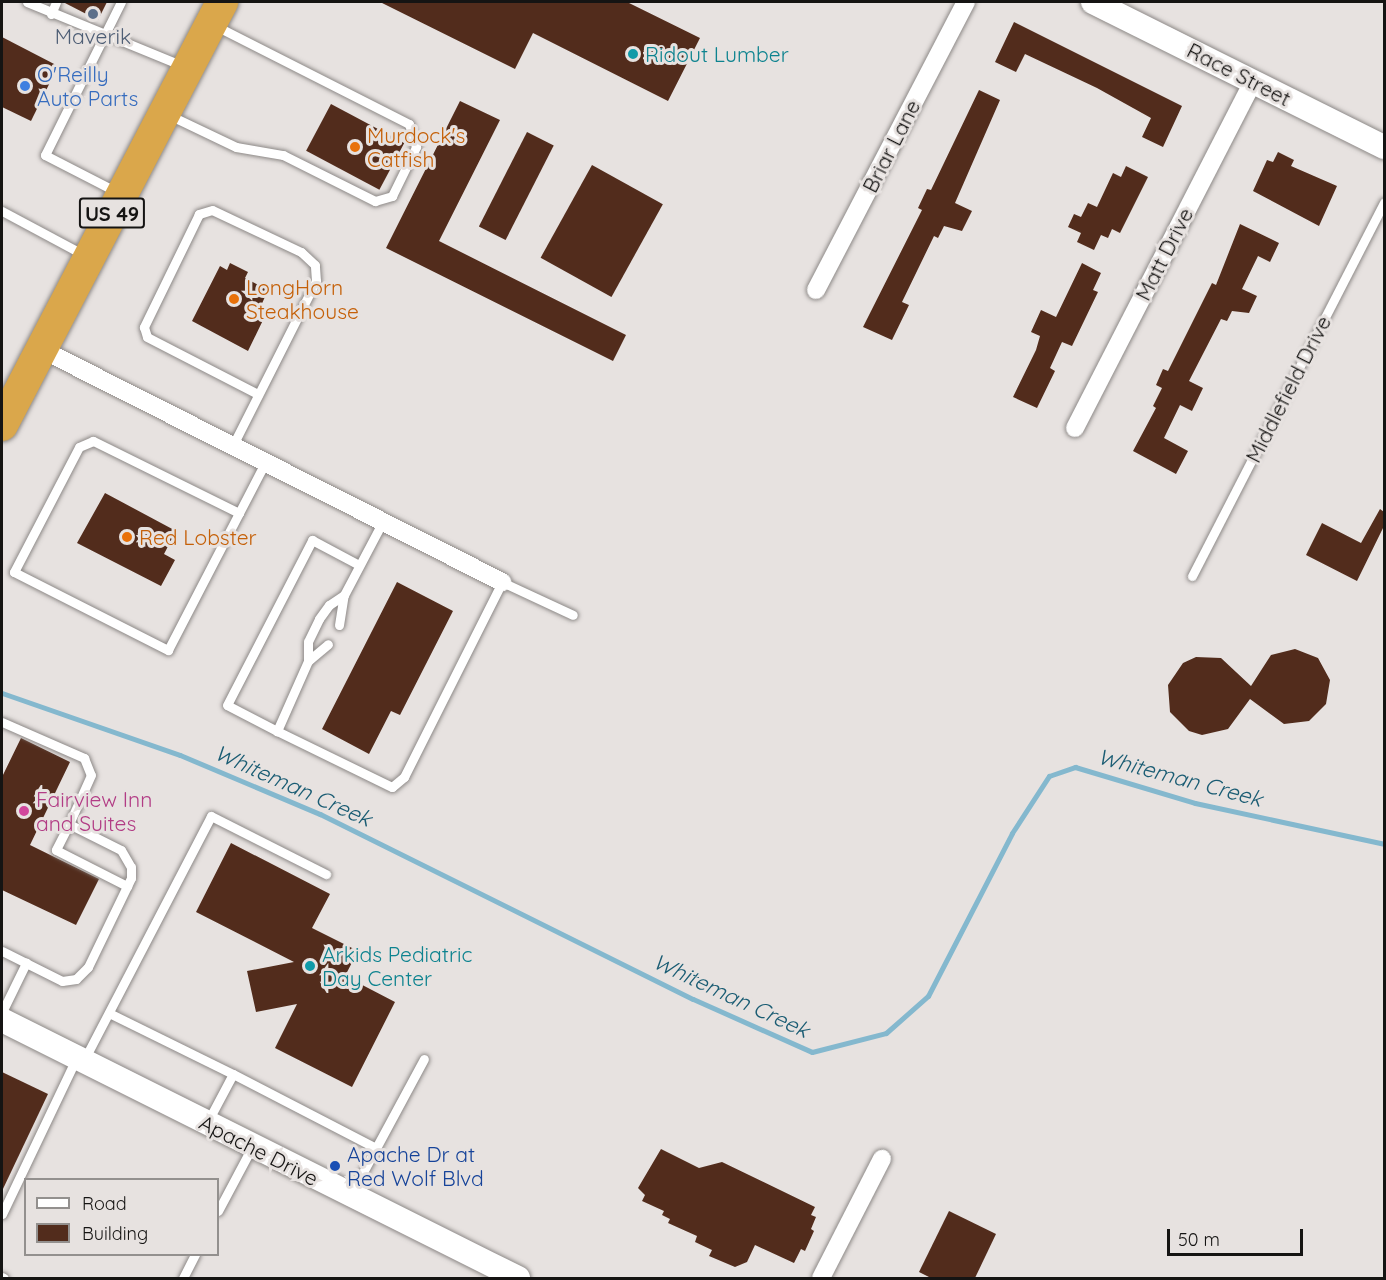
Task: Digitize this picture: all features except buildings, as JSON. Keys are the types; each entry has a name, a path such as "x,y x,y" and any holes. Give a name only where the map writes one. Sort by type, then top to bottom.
{"highway":[{"name":"US 49","path":"2,425 217,12"}],"street":[{"name":"Briar Lane","path":"816,290 966,2"},
{"name":"Race Street","path":"1093,2 1384,147"},
{"name":"Matt Drive","path":"1076,428 1253,81"},
{"path":"41,349 266,461 382,524 502,582"},
{"name":"Apache Drive","path":"2,1020 351,1197 518,1278"},
{"path":"820,1278 882,1159"}],"lane":[{"path":"27,2 51,14 188,68"},
{"path":"51,14 56,2"},
{"path":"117,3 104,35 45,155 122,195"},
{"path":"164,112 236,147 283,155 375,201 392,196 416,147 409,124 217,12"},
{"name":"Middlefield Drive","path":"1192,576 1384,203"},
{"path":"233,445 316,281 315,265 301,252 212,210 199,214 144,327 147,337 258,394"},
{"path":"2,211 89,257"},
{"path":"239,513 93,441 79,447 14,572 168,650 266,461"},
{"path":"339,625 344,596 382,524"},
{"path":"359,565 312,540 227,705 392,787 404,777 502,582 573,615"},
{"path":"277,731 308,661 308,642 319,619 329,605 344,596"},
{"path":"308,661 328,644"},
{"path":"2,722 84,758 91,775 56,850 127,886"},
{"path":"2,1214 81,1059 110,1013 211,816 326,874"},
{"path":"2,951 62,981 76,978 88,967 127,886 131,867 121,850 69,824"},
{"path":"2,1012 26,963"},
{"path":"110,1013 376,1148"},
{"path":"351,1197 424,1059"},
{"path":"207,1124 233,1074"},
{"path":"219,1209 252,1146"},
{"path":"183,1278 194,1256"}],"waterway":[{"name":"Whiteman Creek","path":"2,693 180,755 320,814 693,999 812,1052 886,1033 928,996 1012,833 1049,776 1075,767 1195,803 1384,844"}],"place":[{"name":"Maverik","path":"93,14"},
{"name":"Ridout Lumber","path":"633,54"},
{"name":"O'Reilly Auto Parts","path":"25,86"},
{"name":"Murdock's Catfish","path":"355,147"},
{"name":"LongHorn Steakhouse","path":"234,299"},
{"name":"Red Lobster","path":"127,537"},
{"name":"Fairview Inn and Suites","path":"24,811"},
{"name":"Arkids Pediatric Day Center","path":"310,966"},
{"name":"Apache Dr at Red Wolf Blvd","path":"335,1166"}]}
